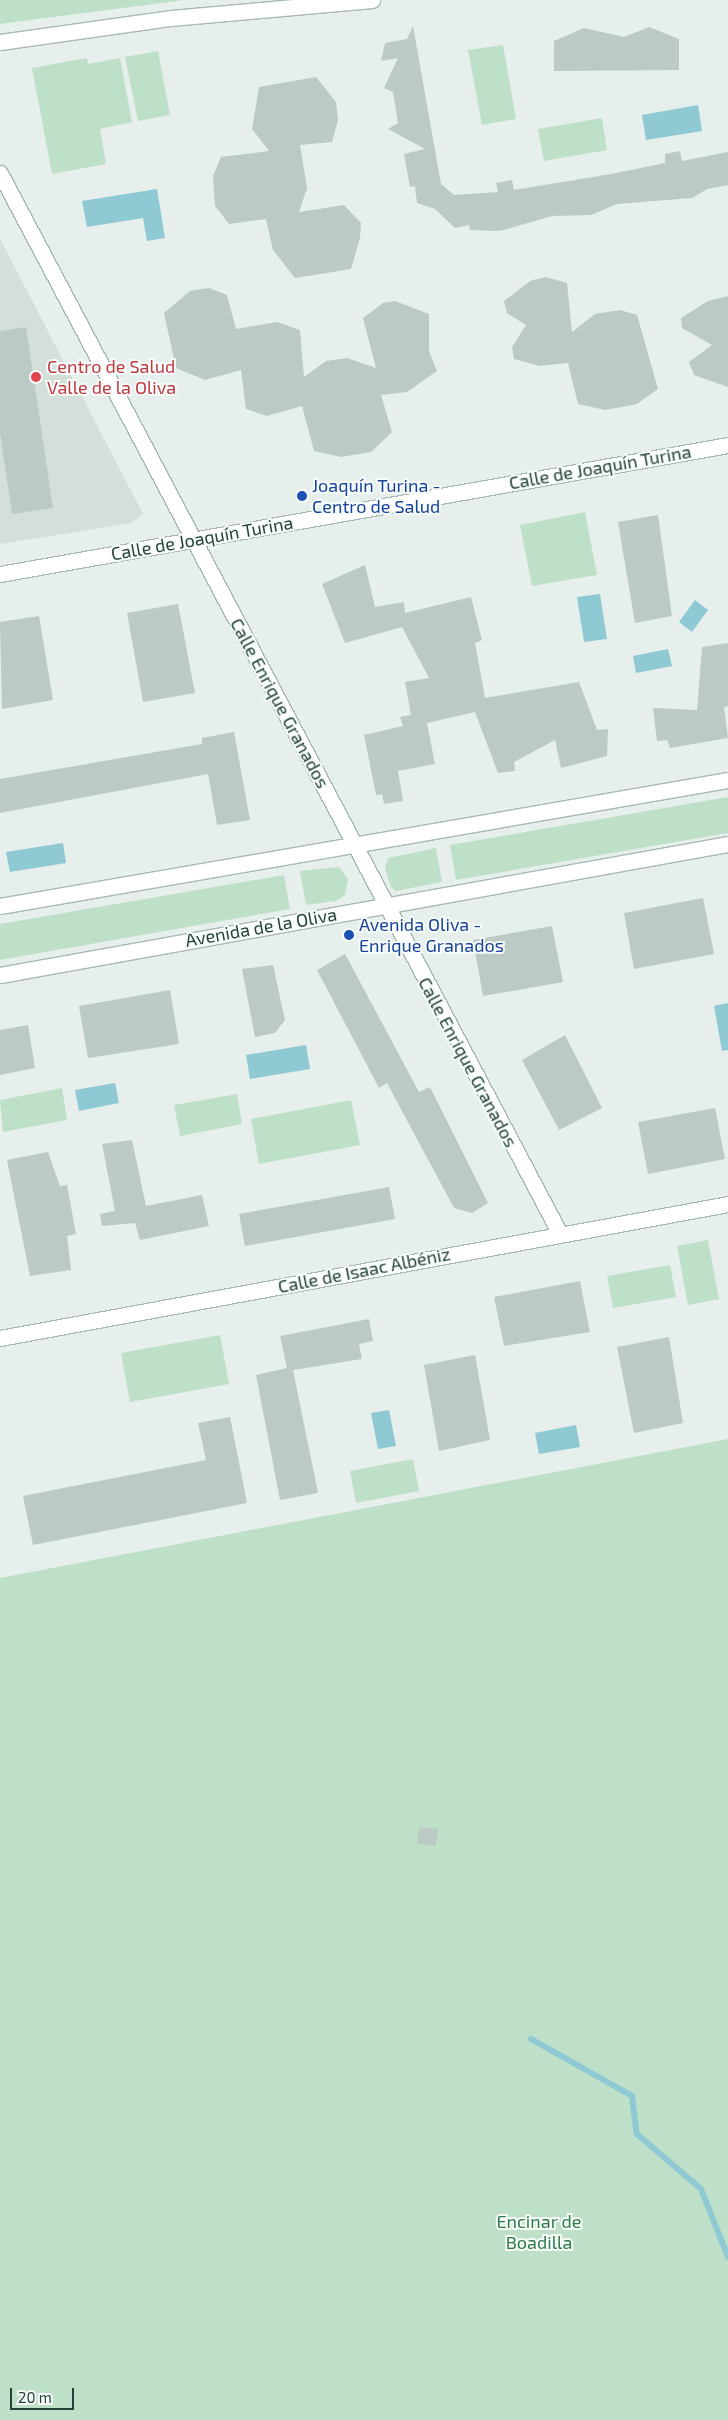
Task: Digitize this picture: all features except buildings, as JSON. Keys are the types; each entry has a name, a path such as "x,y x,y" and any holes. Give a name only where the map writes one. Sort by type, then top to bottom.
{"street":[{"path":"0,42 171,18 372,0"},
{"name":"Calle Enrique Granados","path":"0,173 194,539 384,905 560,1234"},
{"name":"Calle de Joaquín Turina","path":"0,574 728,445"},
{"path":"0,906 728,780"},
{"name":"Avenida de la Oliva","path":"0,975 728,844"},
{"name":"Calle de Isaac Albéniz","path":"0,1338 728,1204"}],"shaded area":[{"name":"Centro de Salud Valle de la Oliva","path":"0,239 143,514 131,523 0,544"}],"green space":[{"path":"0,0 184,0 0,24"},
{"path":"503,45 516,119 482,125 468,50"},
{"path":"158,51 170,115 138,121 125,57"},
{"path":"87,58 88,64 120,58 132,122 100,129 106,164 52,174 32,68"},
{"path":"602,118 607,150 544,161 538,129"},
{"path":"585,512 597,575 532,586 520,525"},
{"path":"728,797 728,833 456,880 450,845"},
{"path":"436,848 442,882 396,891 391,887 385,869 388,858"},
{"path":"339,867 348,879 345,895 336,901 306,905 300,871"},
{"path":"284,875 290,909 0,960 0,924"},
{"path":"62,1088 67,1120 3,1132 0,1100"},
{"path":"237,1094 242,1124 180,1136 174,1105"},
{"path":"351,1100 360,1145 259,1164 251,1119"},
{"path":"708,1240 719,1299 688,1305 677,1246"},
{"path":"670,1265 676,1297 613,1308 607,1276"},
{"path":"220,1335 229,1384 130,1402 121,1353"},
{"name":"Encinar de Boadilla","path":"728,1439 728,2420 0,2420 0,1578"},
{"path":"413,1459 419,1491 356,1503 350,1471"}],"water":[{"path":"698,105 702,131 646,140 642,115"},
{"path":"157,189 165,238 147,241 143,218 87,227 82,201"},
{"path":"600,594 607,639 584,642 577,597"},
{"path":"695,600 708,610 692,632 679,622"},
{"path":"668,649 672,666 636,673 633,656"},
{"path":"63,843 66,863 10,872 6,852"},
{"path":"728,1003 728,1050 722,1051 714,1006"},
{"path":"306,1045 310,1069 250,1079 246,1055"},
{"path":"115,1083 119,1103 79,1111 75,1090"},
{"path":"389,1410 396,1446 378,1449 371,1413"},
{"path":"576,1425 580,1447 539,1454 535,1433"}],"waterway":[{"path":"531,2039 632,2096 637,2134 701,2189 728,2257"}],"place":[{"name":"Centro de Salud Valle de la Oliva","path":"36,377"},
{"name":"Joaquín Turina - Centro de Salud","path":"302,496"},
{"name":"Avenida Oliva - Enrique Granados","path":"349,935"}]}
